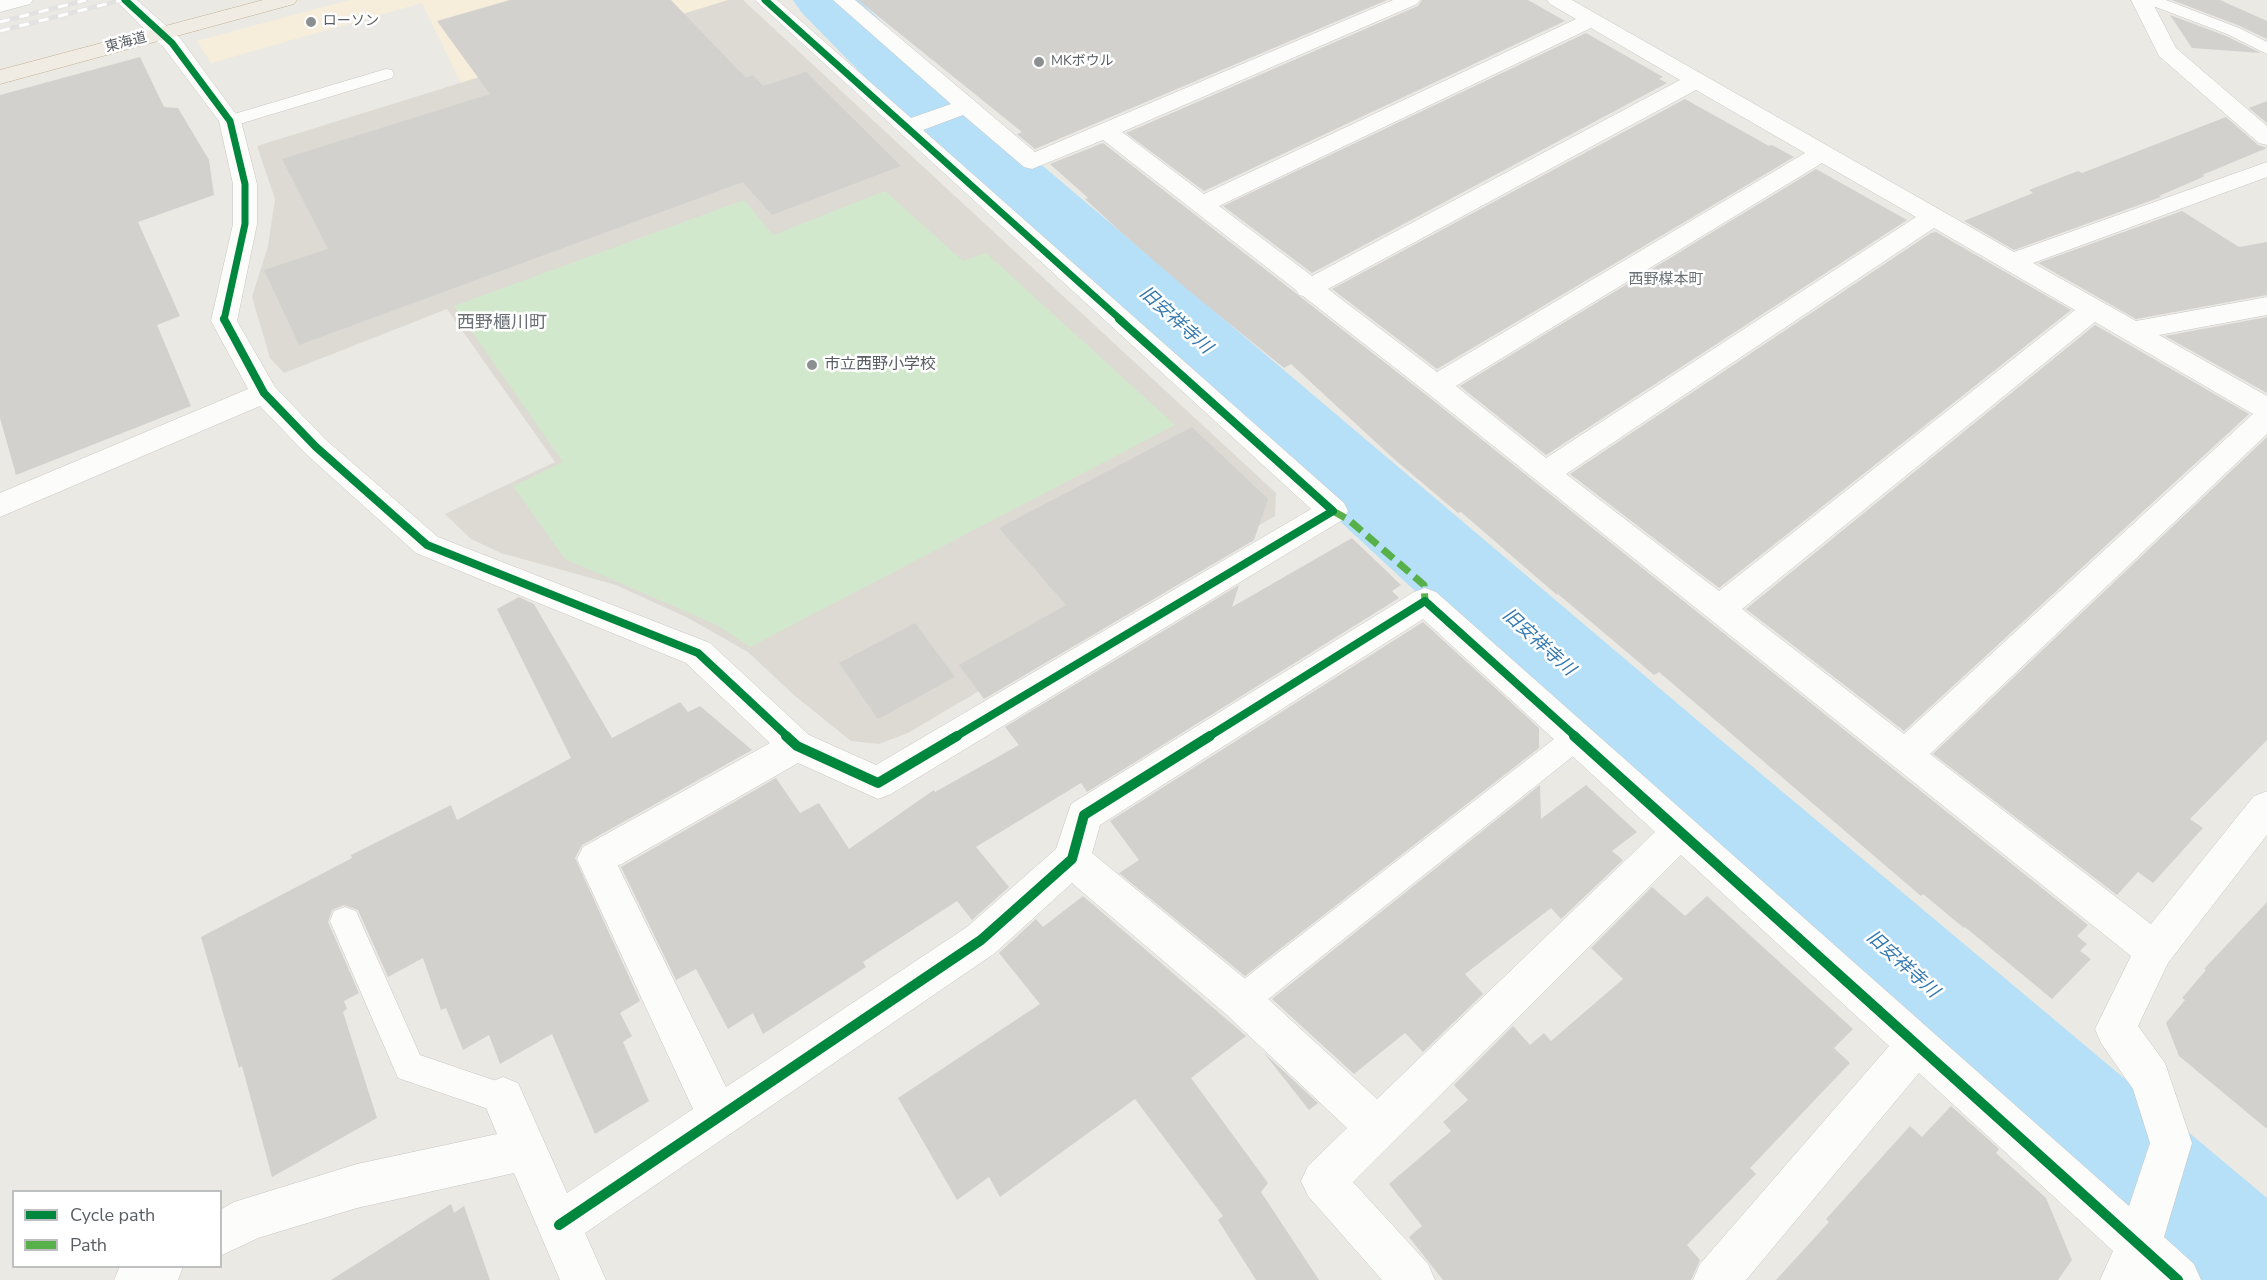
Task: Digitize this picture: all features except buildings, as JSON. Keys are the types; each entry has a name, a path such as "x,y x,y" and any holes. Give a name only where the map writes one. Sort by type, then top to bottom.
{"highway":[{"name":"東海道","path":"0,77 144,17 287,0"}],"street":[{"path":"0,6 23,0"},
{"path":"144,17 172,43 230,121 245,183 245,224 224,321 264,393 316,447 427,545 698,653 797,746 879,783 1333,510 765,0"},
{"path":"843,0 1032,162 1410,0"},
{"path":"1557,0 2267,409"},
{"path":"2141,0 2167,51 2263,131"},
{"path":"1201,205 1591,20"},
{"path":"1308,289 1696,81"},
{"path":"906,128 966,106"},
{"path":"1106,131 1308,289 1436,385 2154,950"},
{"path":"1436,385 1821,153"},
{"path":"2010,262 2267,169"},
{"path":"1545,473 1932,218"},
{"path":"2131,332 2267,306"},
{"path":"1719,609 2093,310"},
{"path":"0,506 264,393"},
{"path":"1905,755 2267,417"},
{"path":"559,1225 981,940 1072,859 1084,814 1425,601 1917,1044 2131,1262 2178,1280"},
{"path":"719,1118 596,859 797,746"},
{"path":"2131,1262 2171,1143 2150,1078 2115,1029 2154,950 2267,807"},
{"path":"1412,1280 1323,1181 1376,1126 1681,831"},
{"path":"1072,859 1241,1000 1376,1126"},
{"path":"1716,1280 1917,1044"},
{"path":"503,1098 583,1280"},
{"path":"222,1233 250,1218 357,1186 526,1149"},
{"path":"137,1280 158,1268"}],"lane":[{"path":"2151,0 2233,31 2267,49"},
{"path":"230,121 386,74"},
{"path":"1241,1000 1577,737"},
{"path":"345,921 409,1067 503,1098"}],"shaded area":[{"path":"349,0 728,0 461,83 422,3 211,63 197,41"},
{"name":"市立西野小学校","path":"728,0 743,0 1276,493 1275,516 908,733 879,744 851,741 795,696 748,652 688,618 616,585 501,553 471,539 445,514 555,462 447,309 284,373 270,358 252,297 268,246 275,199 257,146"}],"green space":[{"path":"885,191 963,261 986,253 1175,425 750,647 717,625 565,559 513,486 563,462 454,306 744,200 773,235"}],"waterway":[{"name":"旧安祥寺川","path":"824,0 928,103 1672,764 2259,1280"}],"railway":[{"path":"0,22 86,0"},
{"path":"0,31 122,0"}],"marked path":[{"path":"1333,511 1349,520 1424,585 1425,601"}],"cycle path":[{"path":"125,0 172,43 230,121 245,184 245,224 224,321 264,393 316,447 427,545 698,653 797,746 878,783 1333,511 765,0"},
{"path":"559,1225 981,940 1072,859 1084,815 1425,601 2178,1280"}],"place":[{"name":"ローソン","path":"311,22"},
{"name":"MKボウル","path":"1039,62"},
{"name":"市立西野小学校","path":"812,365"}],"district":[{"name":"西野楳本町","path":"1666,280"},
{"name":"西野櫃川町","path":"502,324"}]}
